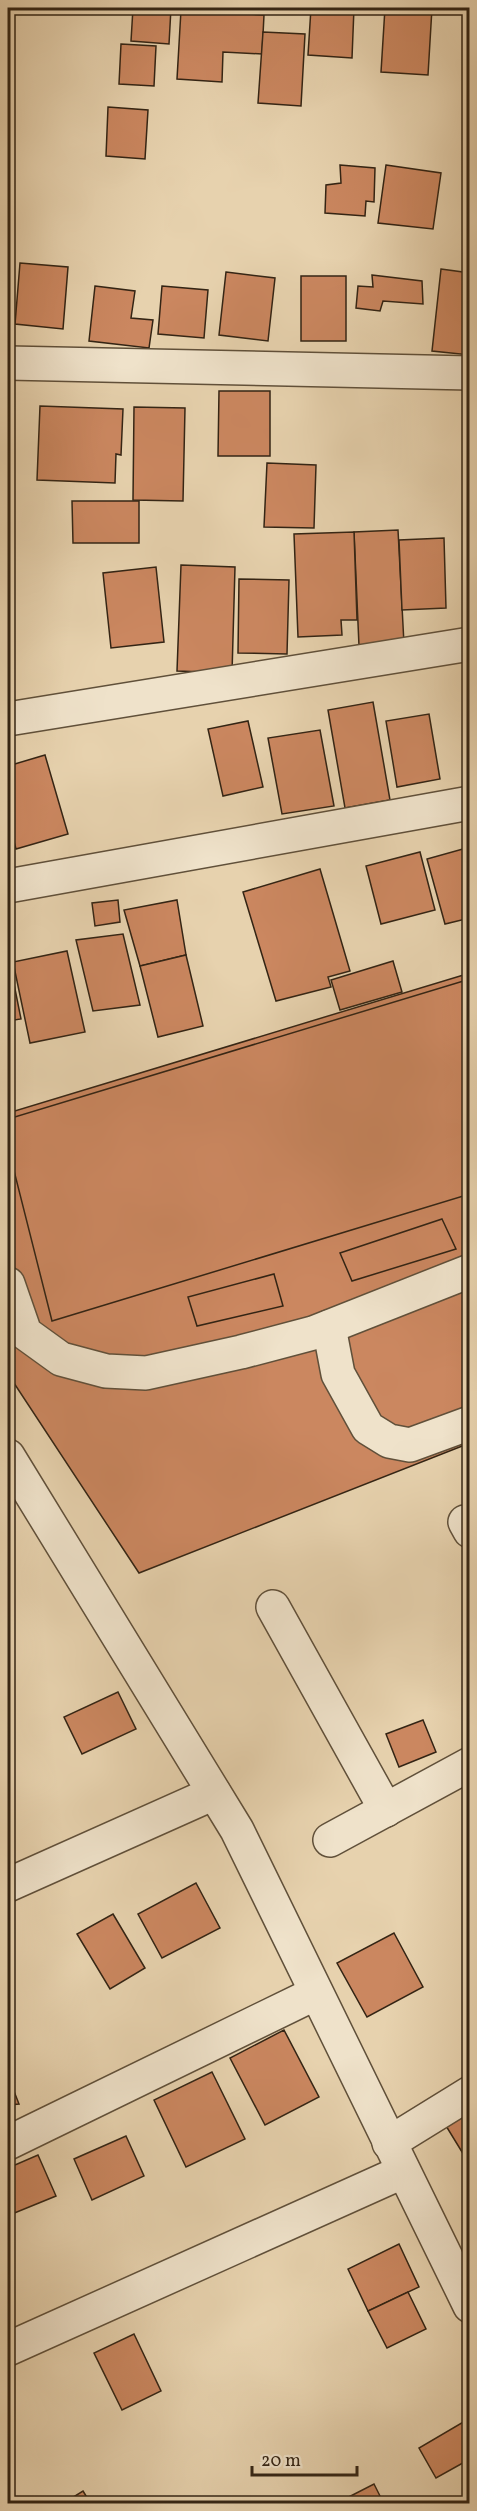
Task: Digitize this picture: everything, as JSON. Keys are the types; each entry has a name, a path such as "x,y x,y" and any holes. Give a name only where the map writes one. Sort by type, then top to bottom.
{"street":[{"path":"8,363 470,373"},
{"path":"8,719 470,644"},
{"path":"8,886 470,803"},
{"path":"8,1284 25,1333 61,1359 106,1371 146,1373 242,1352 329,1327 470,1271"},
{"path":"329,1327 338,1374 368,1428 389,1441 410,1445 470,1423"},
{"path":"8,1456 237,1830 402,2172 470,2306"},
{"path":"273,1607 386,1810"},
{"path":"330,1840 470,1764"},
{"path":"8,1885 214,1792"},
{"path":"8,2143 316,1993"},
{"path":"389,2143 470,2093"},
{"path":"8,2349 402,2172"}],"building":[{"path":"133,8 171,8 169,44 131,41"},
{"path":"311,8 354,8 352,58 308,55"},
{"path":"385,8 432,8 428,75 381,72"},
{"path":"181,10 264,15 262,54 223,52 222,82 177,79"},
{"path":"263,32 305,34 301,106 258,103"},
{"path":"121,44 156,46 154,86 119,84"},
{"path":"108,107 148,110 145,159 106,156"},
{"path":"340,165 375,168 374,202 366,201 365,216 325,213 326,185 341,183"},
{"path":"386,165 441,173 433,229 378,223"},
{"path":"20,263 68,267 63,329 15,324"},
{"path":"441,269 470,273 470,355 432,351"},
{"path":"226,272 275,278 268,341 219,335"},
{"path":"372,275 422,281 423,304 383,301 380,311 356,308 358,286 373,287"},
{"path":"301,276 346,276 346,341 301,341"},
{"path":"95,286 135,291 131,318 153,320 149,348 89,341"},
{"path":"162,286 208,290 204,338 158,334"},
{"path":"219,391 270,391 270,456 218,456"},
{"path":"40,406 123,409 121,455 116,454 115,483 37,480"},
{"path":"134,407 185,408 183,501 133,500"},
{"path":"267,463 316,465 314,528 264,527"},
{"path":"72,501 139,501 139,543 73,543"},
{"path":"398,530 404,644 359,646 354,532"},
{"path":"354,532 357,620 341,620 342,635 298,637 294,534"},
{"path":"444,538 446,608 402,610 399,540"},
{"path":"181,565 235,567 232,673 177,671"},
{"path":"156,567 164,642 111,648 103,573"},
{"path":"239,579 289,580 287,654 238,653"},
{"path":"373,702 390,800 345,808 328,710"},
{"path":"429,714 440,779 397,787 386,721"},
{"path":"248,721 263,787 223,796 208,729"},
{"path":"320,730 334,806 282,814 268,738"},
{"path":"45,755 68,834 16,849 8,819 8,766"},
{"path":"8,819 13,839 8,841"},
{"path":"470,847 470,918 445,924 427,859"},
{"path":"420,852 435,910 381,924 366,866"},
{"path":"320,869 350,971 328,977 331,987 276,1001 243,892"},
{"path":"118,900 120,922 95,926 92,903"},
{"path":"177,900 186,955 140,966 124,910"},
{"path":"123,934 140,1005 93,1011 76,940"},
{"path":"67,951 85,1032 30,1043 13,962"},
{"path":"8,954 21,1019 8,1021"},
{"path":"186,955 203,1026 158,1037 140,966"},
{"path":"393,961 402,992 340,1010 331,980"},
{"path":"470,973 470,1443 139,1573 8,1374 8,1113"},
{"path":"470,979 470,1194 52,1321 8,1147 8,1119"},
{"path":"442,1219 456,1249 352,1281 340,1253"},
{"path":"274,1274 283,1306 197,1326 188,1297"},
{"path":"118,1692 136,1729 82,1754 64,1717"},
{"path":"423,1720 436,1752 399,1767 386,1734"},
{"path":"196,1883 220,1928 162,1958 138,1914"},
{"path":"113,1914 145,1968 110,1989 77,1934"},
{"path":"394,1933 423,1987 367,2017 337,1963"},
{"path":"284,2030 319,2097 265,2125 230,2058"},
{"path":"212,2072 245,2139 186,2167 154,2100"},
{"path":"8,2076 19,2104 8,2105"},
{"path":"470,2105 470,2165 443,2121"},
{"path":"126,2136 144,2176 92,2200 74,2159"},
{"path":"38,2155 56,2196 12,2214 8,2204 8,2168"},
{"path":"399,2244 419,2287 368,2311 348,2269"},
{"path":"408,2292 426,2329 387,2348 368,2311"},
{"path":"134,2334 161,2391 122,2410 94,2353"},
{"path":"465,2421 470,2428 470,2459 436,2478 419,2448"},
{"path":"374,2484 384,2504 335,2504"},
{"path":"83,2491 91,2504 62,2504"}]}
